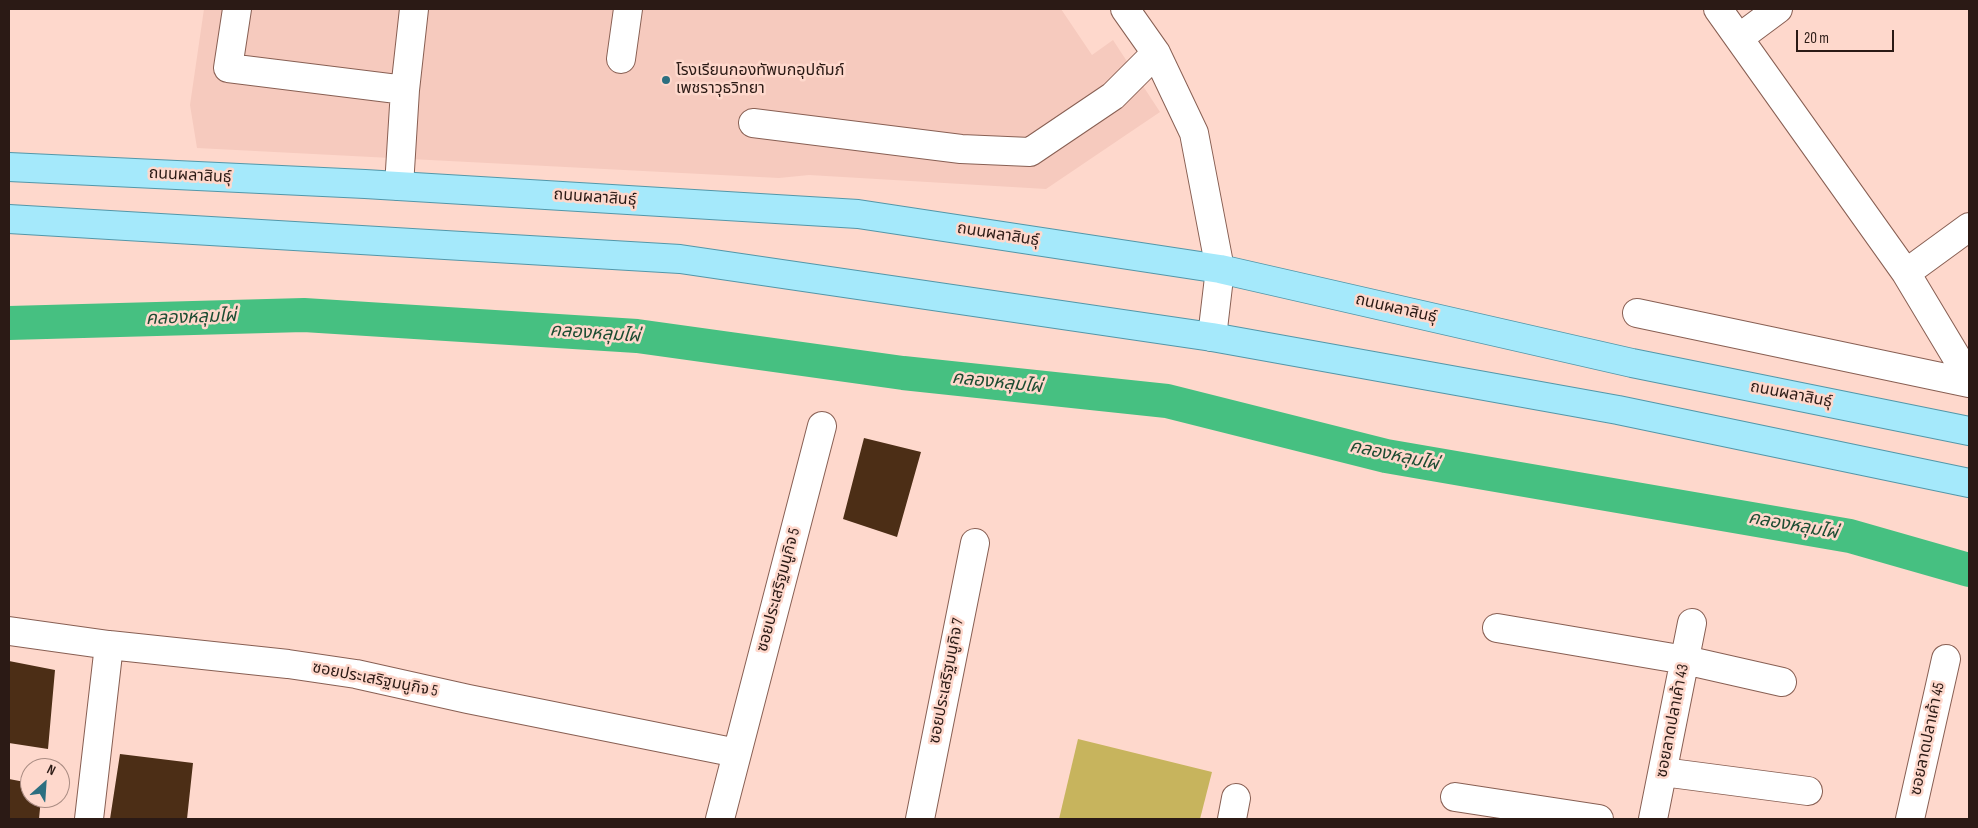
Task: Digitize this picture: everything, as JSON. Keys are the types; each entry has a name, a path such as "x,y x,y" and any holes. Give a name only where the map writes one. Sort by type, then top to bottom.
{"main road":[{"name":"ถนนผลาสินธุ์","path":"9,167 399,186 858,214 1220,268 1632,363 1969,431"},
{"path":"9,219 680,259 1212,337 1618,410 1969,483"}],"street":[{"path":"237,9 228,68 405,90"},
{"path":"399,186 405,90 414,9"},
{"path":"621,58 628,9"},
{"path":"1125,9 1156,53 1194,133 1220,268 1212,337"},
{"path":"1718,9 1906,274 1969,378"},
{"path":"1738,38 1778,9"},
{"path":"752,123 961,149 1030,152 1113,96 1156,53"},
{"path":"1906,274 1969,227"},
{"path":"1637,313 1969,383"},
{"name":"ซอยประเสริฐมนูกิจ 5","path":"720,819 822,426"},
{"name":"ซอยประเสริฐมนูกิจ 7","path":"920,819 975,543"},
{"name":"ซอยลาดปลาเค้า 43","path":"1653,819 1692,623"},
{"path":"1496,628 1685,660 1782,682"},
{"name":"ซอยประเสริฐมนูกิจ 5","path":"9,631 109,645 288,664 356,674 477,701 737,753"},
{"path":"89,819 109,645"},
{"name":"ซอยลาดปลาเค้า 45","path":"1910,819 1946,659"},
{"path":"1663,772 1808,791"},
{"path":"1455,798 1598,819"}],"shaded area":[{"name":"โรงเรียนกองทัพบกอุปถัมภ์ เพชราวุธวิทยา","path":"204,9 1061,9 1092,55 1113,40 1160,112 1046,189 809,175 779,178 197,148 190,105"},
{"path":"1078,739 1212,772 1200,819 1059,819"}],"building":[{"path":"864,438 921,452 897,537 843,519"},
{"path":"9,661 55,670 48,749 9,743"},
{"path":"120,754 193,763 187,819 110,819"},
{"path":"9,779 20,781 20,808 40,808 39,819 9,819"}],"waterway":[{"name":"คลองหลุมไผ่","path":"9,323 304,315 637,336 903,373 1167,401 1386,456 1850,536 1969,570"}],"place":[{"name":"โรงเรียนกองทัพบกอุปถัมภ์ เพชราวุธวิทยา","path":"666,80"}]}
